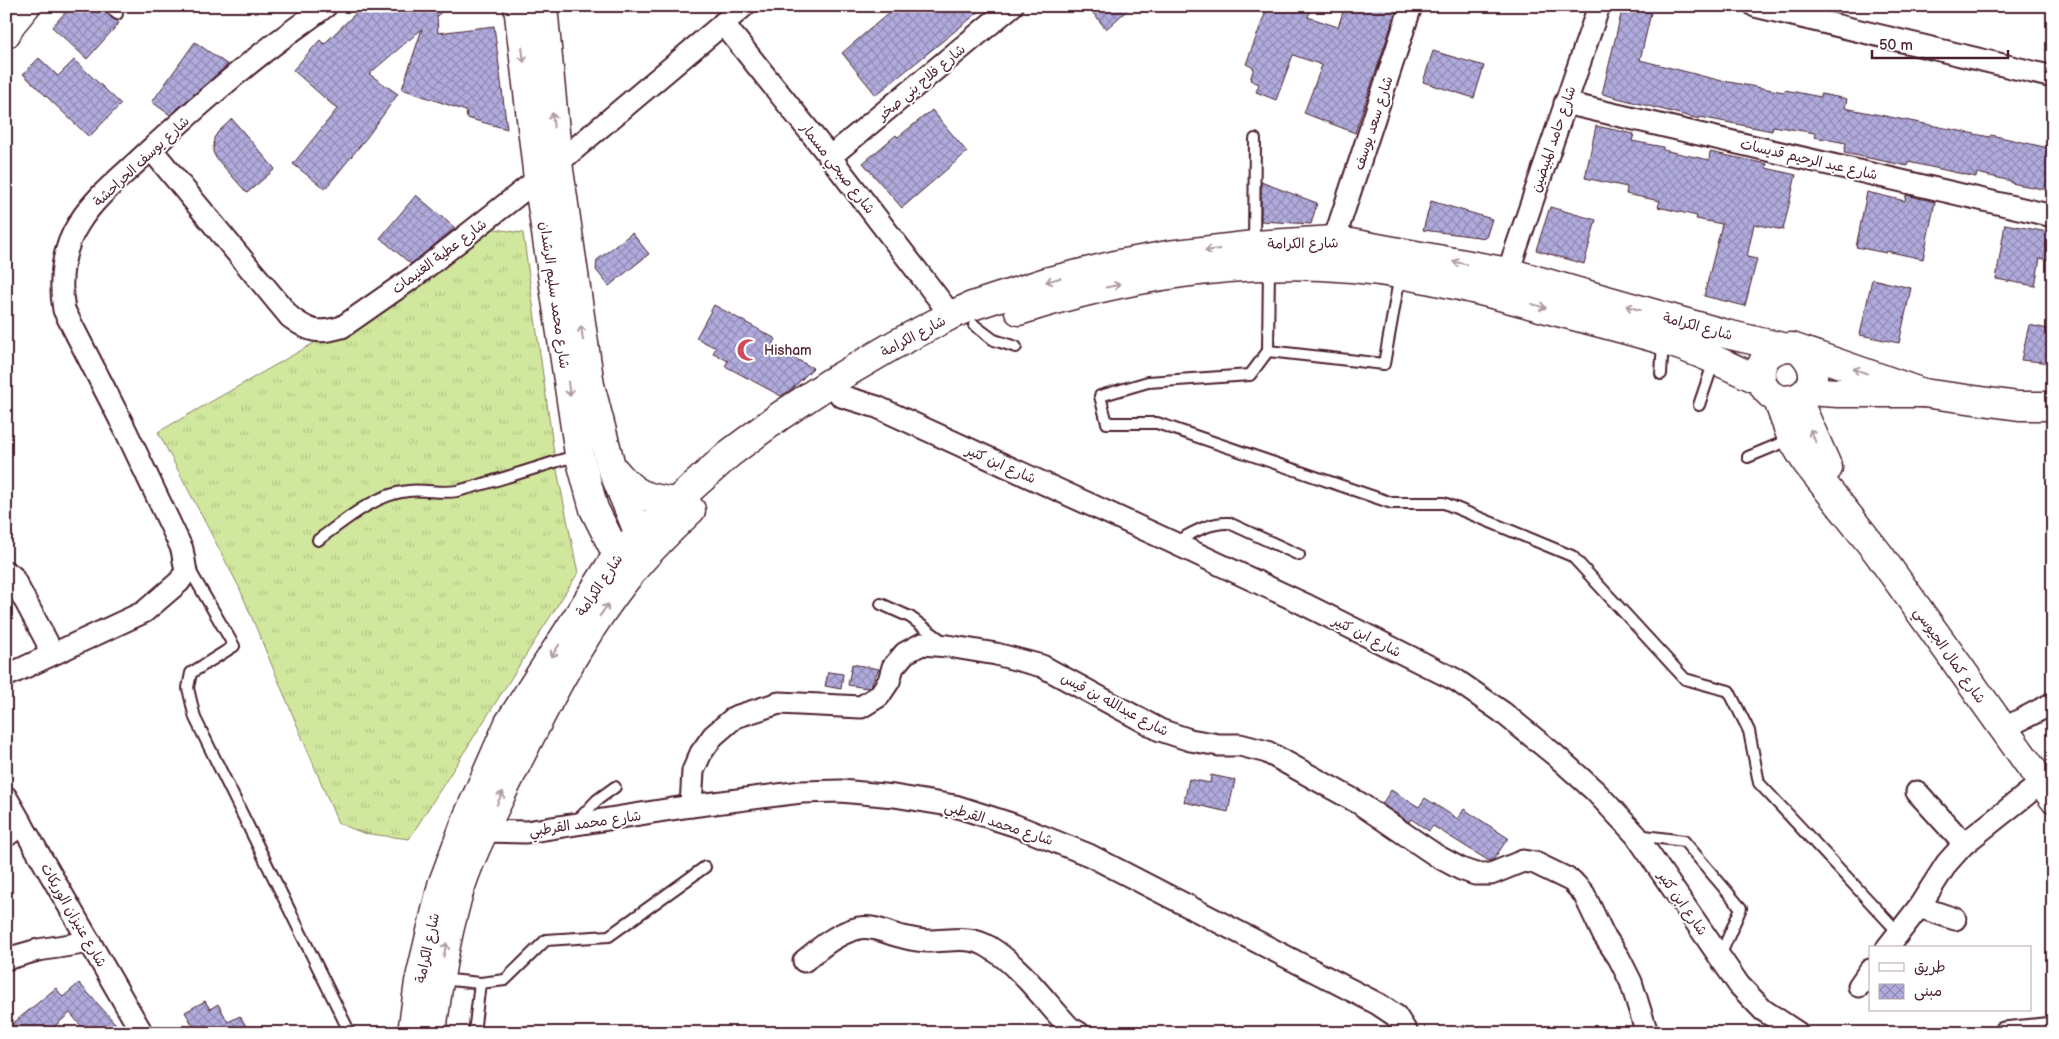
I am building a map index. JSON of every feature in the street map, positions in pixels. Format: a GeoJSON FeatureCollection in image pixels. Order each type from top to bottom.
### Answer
{"type":"FeatureCollection","features":[{"type":"Feature","properties":{"kind":"street"},"geometry":{"type":"LineString","coordinates":[[6,34],[12,23],[26,6]]}},
{"type":"Feature","properties":{"kind":"street","name":"شارع يوسف الحراحشة"},"geometry":{"type":"LineString","coordinates":[[183,573],[176,535],[124,427],[64,310],[61,293],[62,268],[68,244],[79,223],[97,200],[151,149],[244,67],[326,6]]}},
{"type":"Feature","properties":{"kind":"street","name":"شارع محمد سليم الرشدان"},"geometry":{"type":"LineString","coordinates":[[518,6],[590,385],[634,554]]}},
{"type":"Feature","properties":{"kind":"street","name":"شارع محمد سليم الرشدان"},"geometry":{"type":"LineString","coordinates":[[543,6],[548,171],[578,454],[594,509],[634,554]]}},
{"type":"Feature","properties":{"kind":"street","name":"شارع عطية الغنيمات"},"geometry":{"type":"LineString","coordinates":[[151,149],[290,317],[312,331],[327,331],[342,327],[421,272],[548,171],[744,6]]}},
{"type":"Feature","properties":{"kind":"street","name":"شارع فلاح بني صخر"},"geometry":{"type":"LineString","coordinates":[[830,157],[1012,6]]}},
{"type":"Feature","properties":{"kind":"street","name":"شارع سعد يوسف"},"geometry":{"type":"LineString","coordinates":[[1334,240],[1412,6]]}},
{"type":"Feature","properties":{"kind":"street","name":"شارع حامد المبيضين"},"geometry":{"type":"LineString","coordinates":[[1508,272],[1599,6]]}},
{"type":"Feature","properties":{"kind":"street"},"geometry":{"type":"LineString","coordinates":[[1758,7],[2053,77]]}},
{"type":"Feature","properties":{"kind":"street","name":"شارع صبحي مسمار"},"geometry":{"type":"LineString","coordinates":[[723,23],[963,320]]}},
{"type":"Feature","properties":{"kind":"street","name":"شارع عبد الرحيم قديسات"},"geometry":{"type":"LineString","coordinates":[[1565,103],[2053,216]]}},
{"type":"Feature","properties":{"kind":"street","name":"شارع الكرامة"},"geometry":{"type":"LineString","coordinates":[[432,1033],[438,979],[458,897],[484,831],[533,731],[584,638],[634,554],[674,502],[729,454],[780,416],[927,348],[963,320],[1115,285],[1190,272],[1334,240],[1508,272],[1722,333],[1791,349],[1922,393]]}},
{"type":"Feature","properties":{"kind":"street","name":"شارع الكرامة"},"geometry":{"type":"LineString","coordinates":[[1262,255],[1400,274],[1492,294],[1663,340],[1715,360],[1786,392],[1922,393],[2019,406],[2053,406]]}},
{"type":"Feature","properties":{"kind":"street"},"geometry":{"type":"LineString","coordinates":[[1791,349],[1809,359],[1813,369],[1812,380],[1786,392],[1760,369],[1764,358],[1773,350],[1791,349]]}},
{"type":"Feature","properties":{"kind":"street","name":"شارع الكرامة"},"geometry":{"type":"LineString","coordinates":[[412,1033],[419,982],[442,885],[468,816],[509,722],[593,591],[634,554],[684,517],[748,457],[836,389]]}},
{"type":"Feature","properties":{"kind":"street","name":"شارع ابن كثير"},"geometry":{"type":"LineString","coordinates":[[836,389],[1174,542],[1456,680],[1502,712],[1555,755],[1595,791],[1636,835],[1739,985],[1763,1010],[1798,1033]]}},
{"type":"Feature","properties":{"kind":"street","name":"شارع كمال الجيوسي"},"geometry":{"type":"LineString","coordinates":[[1786,392],[1792,439],[1817,477],[1878,553],[2047,791]]}},
{"type":"Feature","properties":{"kind":"street","name":"شارع كمال الجيوسي"},"geometry":{"type":"LineString","coordinates":[[1786,392],[1814,439],[1840,493],[1847,513]]}},
{"type":"Feature","properties":{"kind":"street"},"geometry":{"type":"LineString","coordinates":[[611,466],[628,486],[639,493],[652,499],[674,502]]}},
{"type":"Feature","properties":{"kind":"street"},"geometry":{"type":"LineString","coordinates":[[593,591],[594,509]]}},
{"type":"Feature","properties":{"kind":"street"},"geometry":{"type":"LineString","coordinates":[[6,572],[12,576],[47,642],[49,655]]}},
{"type":"Feature","properties":{"kind":"street"},"geometry":{"type":"LineString","coordinates":[[6,676],[144,612],[183,573]]}},
{"type":"Feature","properties":{"kind":"street","name":"شارع عبدالله بن قيس"},"geometry":{"type":"LineString","coordinates":[[691,806],[693,771],[701,753],[713,736],[735,717],[779,703],[861,707],[879,696],[889,680],[893,667],[906,653],[922,644],[996,654],[1042,666],[1160,730],[1190,740],[1219,745],[1240,745],[1267,752],[1359,803],[1437,856],[1461,869],[1475,874],[1490,874],[1524,861],[1572,881],[1584,894],[1603,934],[1623,966],[1646,1033]]}},
{"type":"Feature","properties":{"kind":"street"},"geometry":{"type":"LineString","coordinates":[[2004,729],[2053,703]]}},
{"type":"Feature","properties":{"kind":"street","name":"شارع محمد القرطبي"},"geometry":{"type":"LineString","coordinates":[[484,831],[526,832],[691,806],[801,792],[841,791],[894,796],[964,809],[1014,825],[1089,855],[1378,1004],[1396,1016],[1408,1033]]}},
{"type":"Feature","properties":{"kind":"street"},"geometry":{"type":"LineString","coordinates":[[1892,940],[1919,907],[1948,862],[1964,844],[2047,791]]}},
{"type":"Feature","properties":{"kind":"street"},"geometry":{"type":"LineString","coordinates":[[1917,792],[1964,844]]}},
{"type":"Feature","properties":{"kind":"street","name":"شارع عنيزان الوريكات"},"geometry":{"type":"LineString","coordinates":[[6,797],[14,830],[90,942],[142,1033]]}},
{"type":"Feature","properties":{"kind":"street"},"geometry":{"type":"LineString","coordinates":[[1919,907],[1955,919]]}},
{"type":"Feature","properties":{"kind":"street"},"geometry":{"type":"LineString","coordinates":[[804,961],[842,933],[860,928],[873,928],[902,937],[928,941],[964,939],[980,942],[990,947],[1012,965],[1071,1031]]}},
{"type":"Feature","properties":{"kind":"street"},"geometry":{"type":"LineString","coordinates":[[6,959],[38,950],[90,942]]}},
{"type":"Feature","properties":{"kind":"street"},"geometry":{"type":"LineString","coordinates":[[2004,1033],[2053,1028]]}},
{"type":"Feature","properties":{"kind":"lane"},"geometry":{"type":"LineString","coordinates":[[109,6],[117,14]]}},
{"type":"Feature","properties":{"kind":"lane"},"geometry":{"type":"LineString","coordinates":[[1255,139],[1268,351],[1250,375],[1148,382],[1100,396],[1107,423],[1157,423],[1392,503],[1444,504],[1572,556],[1684,679],[1729,691],[1748,731],[1759,783],[1892,940]]}},
{"type":"Feature","properties":{"kind":"lane"},"geometry":{"type":"LineString","coordinates":[[1268,351],[1384,364],[1400,274]]}},
{"type":"Feature","properties":{"kind":"lane"},"geometry":{"type":"LineString","coordinates":[[963,320],[994,340],[1016,347]]}},
{"type":"Feature","properties":{"kind":"lane"},"geometry":{"type":"LineString","coordinates":[[1661,374],[1663,340]]}},
{"type":"Feature","properties":{"kind":"lane"},"geometry":{"type":"LineString","coordinates":[[1699,405],[1715,360]]}},
{"type":"Feature","properties":{"kind":"lane"},"geometry":{"type":"LineString","coordinates":[[1748,457],[1792,439]]}},
{"type":"Feature","properties":{"kind":"lane"},"geometry":{"type":"LineString","coordinates":[[318,540],[346,519],[383,497],[406,491],[430,490],[452,492],[485,484],[578,454]]}},
{"type":"Feature","properties":{"kind":"lane"},"geometry":{"type":"LineString","coordinates":[[1174,542],[1209,525],[1229,524],[1300,555]]}},
{"type":"Feature","properties":{"kind":"lane"},"geometry":{"type":"LineString","coordinates":[[183,573],[234,646],[191,673],[188,688],[194,718],[350,1033]]}},
{"type":"Feature","properties":{"kind":"lane"},"geometry":{"type":"LineString","coordinates":[[880,604],[910,617],[948,646]]}},
{"type":"Feature","properties":{"kind":"lane"},"geometry":{"type":"LineString","coordinates":[[572,826],[597,800],[615,787]]}},
{"type":"Feature","properties":{"kind":"lane"},"geometry":{"type":"LineString","coordinates":[[1636,835],[1684,841],[1741,908],[1720,956]]}},
{"type":"Feature","properties":{"kind":"lane"},"geometry":{"type":"LineString","coordinates":[[438,979],[480,983],[505,980],[546,940],[609,936],[705,867]]}},
{"type":"Feature","properties":{"kind":"lane"},"geometry":{"type":"LineString","coordinates":[[474,1033],[480,983]]}},
{"type":"Feature","properties":{"kind":"green space"},"geometry":{"type":"Polygon","coordinates":[[[488,228],[523,233],[555,460],[578,573],[409,839],[363,833],[338,823],[239,587],[158,432],[363,315],[488,228]]]}},
{"type":"Feature","properties":{"kind":"building"},"geometry":{"type":"Polygon","coordinates":[[[71,6],[100,6],[119,23],[87,59],[52,27],[71,6]]]}},
{"type":"Feature","properties":{"kind":"building"},"geometry":{"type":"Polygon","coordinates":[[[363,6],[448,6],[437,16],[438,33],[494,26],[507,129],[467,118],[466,111],[402,89],[422,29],[369,74],[398,94],[368,136],[325,189],[293,164],[337,109],[293,70],[320,40],[324,44],[363,6]]]}},
{"type":"Feature","properties":{"kind":"building"},"geometry":{"type":"Polygon","coordinates":[[[897,6],[986,6],[876,95],[842,53],[897,6]]]}},
{"type":"Feature","properties":{"kind":"building"},"geometry":{"type":"Polygon","coordinates":[[[1087,6],[1132,6],[1106,29],[1087,6]]]}},
{"type":"Feature","properties":{"kind":"building"},"geometry":{"type":"Polygon","coordinates":[[[1268,6],[1312,6],[1308,17],[1338,27],[1345,6],[1398,6],[1355,133],[1304,113],[1322,65],[1293,55],[1276,100],[1256,92],[1259,84],[1250,80],[1254,68],[1246,64],[1268,6]]]}},
{"type":"Feature","properties":{"kind":"building"},"geometry":{"type":"Polygon","coordinates":[[[1623,6],[1651,13],[1640,60],[1718,80],[1784,92],[1785,90],[1821,97],[1821,94],[1847,99],[1845,108],[1990,137],[1991,135],[2053,149],[2053,191],[2011,183],[2011,181],[1977,173],[1976,177],[1908,162],[1908,166],[1844,153],[1846,143],[1814,137],[1815,133],[1773,126],[1772,131],[1700,117],[1699,119],[1602,94],[1623,6]]]}},
{"type":"Feature","properties":{"kind":"building"},"geometry":{"type":"Polygon","coordinates":[[[195,42],[228,65],[170,115],[152,102],[195,42]]]}},
{"type":"Feature","properties":{"kind":"building"},"geometry":{"type":"Polygon","coordinates":[[[1433,51],[1484,66],[1474,98],[1423,82],[1433,51]]]}},
{"type":"Feature","properties":{"kind":"building"},"geometry":{"type":"Polygon","coordinates":[[[39,58],[58,76],[74,60],[121,104],[89,137],[23,74],[39,58]]]}},
{"type":"Feature","properties":{"kind":"building"},"geometry":{"type":"Polygon","coordinates":[[[932,110],[967,152],[902,208],[863,163],[896,135],[898,137],[932,110]]]}},
{"type":"Feature","properties":{"kind":"building"},"geometry":{"type":"Polygon","coordinates":[[[232,119],[275,169],[247,193],[216,158],[213,152],[214,138],[232,119]]]}},
{"type":"Feature","properties":{"kind":"building"},"geometry":{"type":"Polygon","coordinates":[[[1596,126],[1634,134],[1632,141],[1663,147],[1663,150],[1709,160],[1710,152],[1767,164],[1766,168],[1796,175],[1783,230],[1754,224],[1747,257],[1757,259],[1745,306],[1704,296],[1722,224],[1696,219],[1697,216],[1658,207],[1660,201],[1626,194],[1627,187],[1585,178],[1596,126]]]}},
{"type":"Feature","properties":{"kind":"building"},"geometry":{"type":"Polygon","coordinates":[[[1261,182],[1317,203],[1311,224],[1261,221],[1261,182]]]}},
{"type":"Feature","properties":{"kind":"building"},"geometry":{"type":"Polygon","coordinates":[[[1867,192],[1905,201],[1906,195],[1935,202],[1923,259],[1856,247],[1867,192]]]}},
{"type":"Feature","properties":{"kind":"building"},"geometry":{"type":"Polygon","coordinates":[[[416,195],[455,228],[411,264],[380,238],[416,195]]]}},
{"type":"Feature","properties":{"kind":"building"},"geometry":{"type":"Polygon","coordinates":[[[1431,201],[1492,219],[1486,238],[1423,230],[1431,201]]]}},
{"type":"Feature","properties":{"kind":"building"},"geometry":{"type":"Polygon","coordinates":[[[1550,207],[1596,220],[1584,264],[1536,250],[1550,207]]]}},
{"type":"Feature","properties":{"kind":"building"},"geometry":{"type":"Polygon","coordinates":[[[2005,224],[2053,233],[2048,260],[2040,258],[2035,286],[1996,279],[2005,224]]]}},
{"type":"Feature","properties":{"kind":"building"},"geometry":{"type":"Polygon","coordinates":[[[632,233],[649,254],[609,286],[596,270],[597,260],[632,233]]]}},
{"type":"Feature","properties":{"kind":"building"},"geometry":{"type":"Polygon","coordinates":[[[1872,279],[1911,288],[1899,343],[1860,335],[1872,279]]]}},
{"type":"Feature","properties":{"kind":"building","name":"Hisham"},"geometry":{"type":"Polygon","coordinates":[[[714,305],[776,339],[772,346],[813,368],[792,389],[781,396],[725,366],[728,361],[713,353],[716,348],[696,338],[714,305]]]}},
{"type":"Feature","properties":{"kind":"building"},"geometry":{"type":"Polygon","coordinates":[[[2029,325],[2053,330],[2053,363],[2021,360],[2029,325]]]}},
{"type":"Feature","properties":{"kind":"building"},"geometry":{"type":"Polygon","coordinates":[[[852,664],[879,669],[870,687],[848,685],[852,664]]]}},
{"type":"Feature","properties":{"kind":"building"},"geometry":{"type":"Polygon","coordinates":[[[828,672],[843,674],[841,689],[825,686],[828,672]]]}},
{"type":"Feature","properties":{"kind":"building"},"geometry":{"type":"Polygon","coordinates":[[[1211,775],[1235,780],[1228,812],[1184,802],[1189,779],[1210,783],[1211,775]]]}},
{"type":"Feature","properties":{"kind":"building"},"geometry":{"type":"Polygon","coordinates":[[[1391,790],[1419,807],[1425,798],[1458,819],[1464,809],[1508,838],[1494,859],[1489,861],[1433,826],[1429,831],[1411,819],[1409,822],[1382,804],[1391,790]]]}},
{"type":"Feature","properties":{"kind":"building"},"geometry":{"type":"Polygon","coordinates":[[[79,983],[124,1033],[87,1033],[70,1013],[47,1033],[6,1033],[6,1029],[56,988],[63,997],[79,983]]]}},
{"type":"Feature","properties":{"kind":"building"},"geometry":{"type":"Polygon","coordinates":[[[205,1001],[210,1009],[218,1004],[228,1022],[240,1016],[250,1033],[197,1033],[185,1012],[205,1001]]]}},
{"type":"Feature","properties":{"kind":"place","name":"Hisham"},"geometry":{"type":"Point","coordinates":[748,350]}}]}
